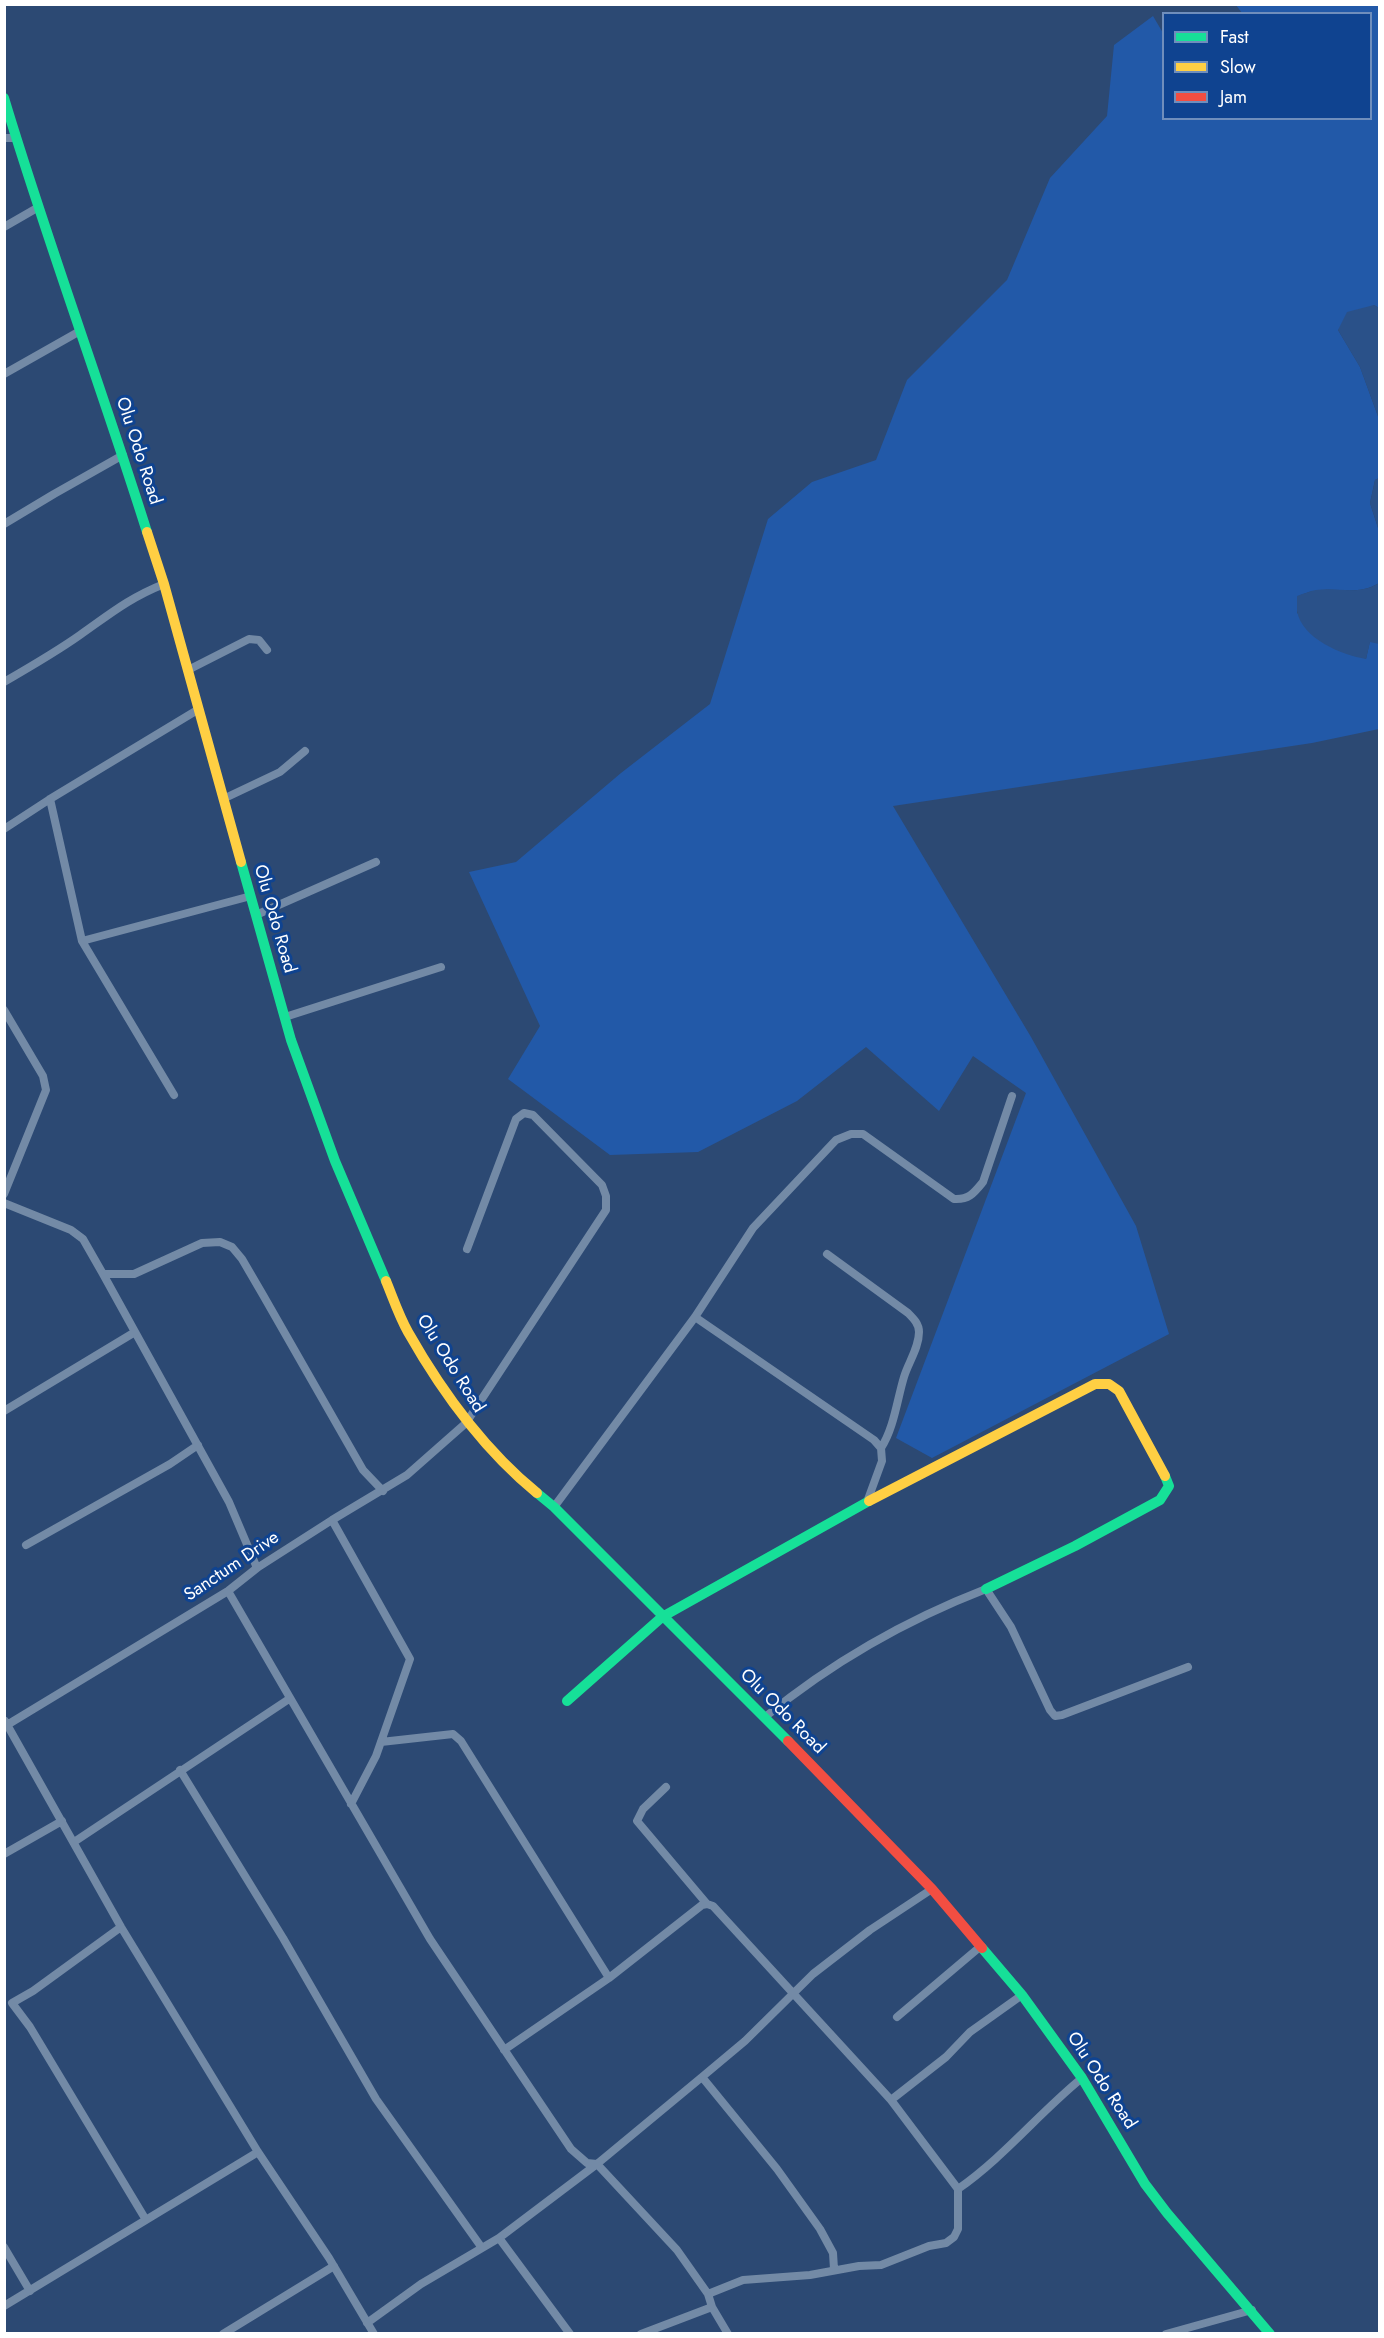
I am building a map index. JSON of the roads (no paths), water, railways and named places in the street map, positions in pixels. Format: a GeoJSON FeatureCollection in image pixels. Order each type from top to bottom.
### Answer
{"type":"FeatureCollection","features":[{"type":"Feature","properties":{"kind":"street","name":"Olu Odo Road"},"geometry":{"type":"LineString","coordinates":[[4,98],[10,138],[37,208],[123,455],[164,584],[285,1017],[335,1161],[407,1331],[466,1423],[516,1477],[554,1507],[765,1717],[932,1889],[1022,1995],[1082,2078],[1145,2184],[1167,2213],[1252,2310],[1270,2334]]}},
{"type":"Feature","properties":{"kind":"street"},"geometry":{"type":"LineString","coordinates":[[4,227],[37,208]]}},
{"type":"Feature","properties":{"kind":"street"},"geometry":{"type":"LineString","coordinates":[[4,374],[80,331]]}},
{"type":"Feature","properties":{"kind":"street"},"geometry":{"type":"LineString","coordinates":[[4,524],[123,455]]}},
{"type":"Feature","properties":{"kind":"street"},"geometry":{"type":"LineString","coordinates":[[4,682],[67,644],[139,594],[164,584]]}},
{"type":"Feature","properties":{"kind":"street"},"geometry":{"type":"LineString","coordinates":[[188,670],[249,639],[259,640],[267,650]]}},
{"type":"Feature","properties":{"kind":"street"},"geometry":{"type":"LineString","coordinates":[[4,829],[199,709]]}},
{"type":"Feature","properties":{"kind":"street"},"geometry":{"type":"LineString","coordinates":[[223,799],[280,772],[305,750]]}},
{"type":"Feature","properties":{"kind":"street"},"geometry":{"type":"LineString","coordinates":[[50,799],[82,941],[174,1095]]}},
{"type":"Feature","properties":{"kind":"street"},"geometry":{"type":"LineString","coordinates":[[256,915],[376,862]]}},
{"type":"Feature","properties":{"kind":"street"},"geometry":{"type":"LineString","coordinates":[[82,941],[251,896]]}},
{"type":"Feature","properties":{"kind":"street"},"geometry":{"type":"LineString","coordinates":[[285,1017],[441,967]]}},
{"type":"Feature","properties":{"kind":"street"},"geometry":{"type":"LineString","coordinates":[[4,1010],[43,1076],[46,1090],[4,1194]]}},
{"type":"Feature","properties":{"kind":"street"},"geometry":{"type":"LineString","coordinates":[[554,1507],[695,1317],[753,1228],[836,1140],[851,1134],[863,1134],[954,1199],[963,1200],[974,1194],[983,1182],[1012,1096]]}},
{"type":"Feature","properties":{"kind":"street","name":"Sanctum Drive"},"geometry":{"type":"LineString","coordinates":[[6,1723],[228,1591],[257,1568],[332,1520],[383,1491],[407,1475],[466,1423],[606,1210],[606,1196],[602,1185],[533,1115],[524,1113],[516,1119],[467,1249]]}},
{"type":"Feature","properties":{"kind":"street"},"geometry":{"type":"LineString","coordinates":[[4,1203],[71,1230],[83,1239],[229,1502],[257,1568]]}},
{"type":"Feature","properties":{"kind":"street"},"geometry":{"type":"LineString","coordinates":[[103,1274],[134,1274],[202,1243],[220,1242],[232,1247],[258,1286],[358,1462],[383,1491]]}},
{"type":"Feature","properties":{"kind":"street"},"geometry":{"type":"LineString","coordinates":[[828,1254],[908,1313],[918,1324],[917,1342],[904,1374],[888,1439],[881,1449]]}},
{"type":"Feature","properties":{"kind":"street"},"geometry":{"type":"LineString","coordinates":[[695,1317],[874,1440],[881,1449],[882,1461],[867,1502]]}},
{"type":"Feature","properties":{"kind":"street"},"geometry":{"type":"LineString","coordinates":[[4,1411],[135,1332]]}},
{"type":"Feature","properties":{"kind":"street"},"geometry":{"type":"LineString","coordinates":[[567,1701],[662,1617],[867,1502],[1095,1384],[1109,1384],[1119,1391],[1163,1470],[1169,1486],[1160,1500],[1075,1546],[929,1614],[843,1659],[765,1717]]}},
{"type":"Feature","properties":{"kind":"street"},"geometry":{"type":"LineString","coordinates":[[26,1545],[170,1464],[198,1445]]}},
{"type":"Feature","properties":{"kind":"street"},"geometry":{"type":"LineString","coordinates":[[332,1520],[410,1659],[376,1756],[351,1804]]}},
{"type":"Feature","properties":{"kind":"street"},"geometry":{"type":"LineString","coordinates":[[986,1589],[1011,1627],[1050,1710],[1055,1716],[1188,1667]]}},
{"type":"Feature","properties":{"kind":"street"},"geometry":{"type":"LineString","coordinates":[[228,1591],[430,1939],[504,2050],[571,2148],[587,2163],[597,2164],[677,2250],[708,2294],[712,2307],[728,2334]]}},
{"type":"Feature","properties":{"kind":"street"},"geometry":{"type":"LineString","coordinates":[[74,1842],[290,1699]]}},
{"type":"Feature","properties":{"kind":"street"},"geometry":{"type":"LineString","coordinates":[[6,1723],[121,1927],[258,2152],[334,2266],[374,2334]]}},
{"type":"Feature","properties":{"kind":"street"},"geometry":{"type":"LineString","coordinates":[[381,1742],[442,1734],[453,1734],[461,1741],[609,1978]]}},
{"type":"Feature","properties":{"kind":"street"},"geometry":{"type":"LineString","coordinates":[[180,1770],[283,1938],[376,2099],[482,2248]]}},
{"type":"Feature","properties":{"kind":"street"},"geometry":{"type":"LineString","coordinates":[[666,1787],[644,1809],[637,1821],[707,1904],[713,1906],[891,2100],[958,2189],[958,2229],[954,2237],[946,2243],[929,2246],[881,2265],[743,2280],[708,2294]]}},
{"type":"Feature","properties":{"kind":"street"},"geometry":{"type":"LineString","coordinates":[[4,1854],[62,1821]]}},
{"type":"Feature","properties":{"kind":"street"},"geometry":{"type":"LineString","coordinates":[[367,2323],[421,2284],[499,2238],[597,2164],[745,2041],[813,1974],[870,1930],[932,1889]]}},
{"type":"Feature","properties":{"kind":"street"},"geometry":{"type":"LineString","coordinates":[[504,2050],[609,1978],[702,1905],[707,1904]]}},
{"type":"Feature","properties":{"kind":"street"},"geometry":{"type":"LineString","coordinates":[[121,1927],[33,1991],[8,2005],[30,2027],[146,2220]]}},
{"type":"Feature","properties":{"kind":"street"},"geometry":{"type":"LineString","coordinates":[[897,2017],[981,1946]]}},
{"type":"Feature","properties":{"kind":"street"},"geometry":{"type":"LineString","coordinates":[[891,2100],[946,2056],[970,2032],[1022,1995]]}},
{"type":"Feature","properties":{"kind":"street"},"geometry":{"type":"LineString","coordinates":[[702,2077],[777,2169],[820,2229],[833,2253],[834,2269]]}},
{"type":"Feature","properties":{"kind":"street"},"geometry":{"type":"LineString","coordinates":[[958,2189],[991,2164],[1058,2098],[1082,2078]]}},
{"type":"Feature","properties":{"kind":"street"},"geometry":{"type":"LineString","coordinates":[[4,2306],[258,2152]]}},
{"type":"Feature","properties":{"kind":"street"},"geometry":{"type":"LineString","coordinates":[[499,2238],[570,2334]]}},
{"type":"Feature","properties":{"kind":"street"},"geometry":{"type":"LineString","coordinates":[[4,2247],[30,2291]]}},
{"type":"Feature","properties":{"kind":"street"},"geometry":{"type":"LineString","coordinates":[[224,2334],[334,2266]]}},
{"type":"Feature","properties":{"kind":"street"},"geometry":{"type":"LineString","coordinates":[[641,2334],[712,2307]]}},
{"type":"Feature","properties":{"kind":"street"},"geometry":{"type":"LineString","coordinates":[[1166,2334],[1252,2310]]}}]}
